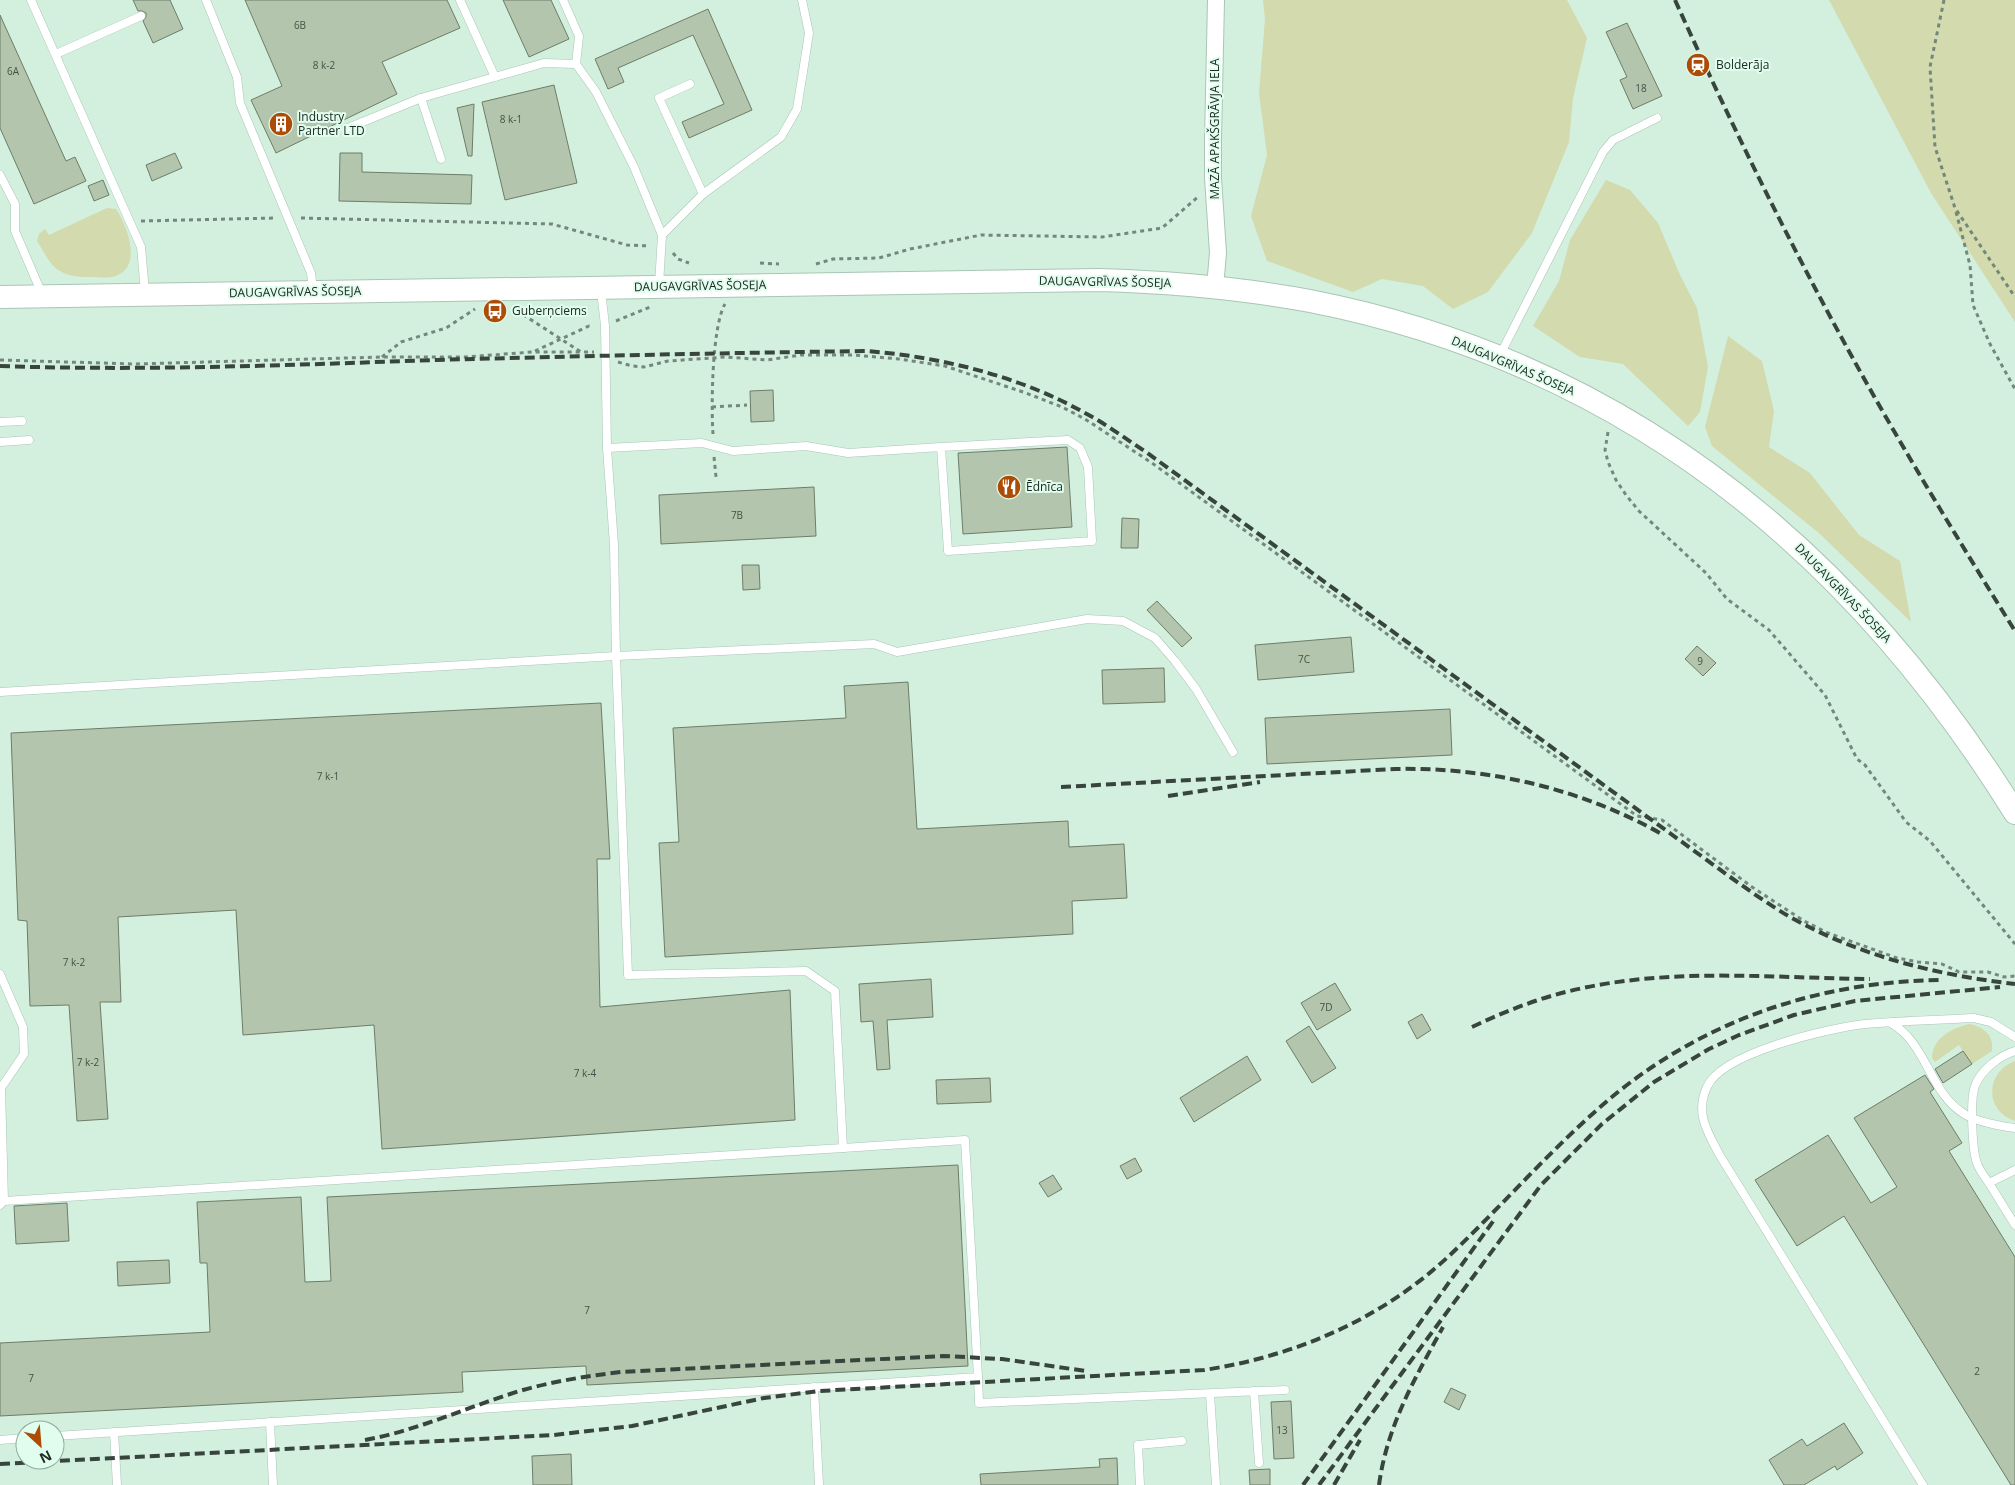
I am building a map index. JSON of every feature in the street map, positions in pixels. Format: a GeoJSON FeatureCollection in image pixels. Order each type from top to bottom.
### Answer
{"type":"FeatureCollection","features":[{"type":"Feature","properties":{"kind":"main road","name":"DAUGAVGRĪVAS ŠOSEJA"},"geometry":{"type":"LineString","coordinates":[[0,297],[601,288],[656,296],[1099,280],[1215,287],[1294,298],[1378,317],[1443,336],[1543,376],[1606,423],[1661,440],[1715,478],[1767,519],[1825,572],[1873,621],[1918,673],[1976,752],[2015,813]]}},
{"type":"Feature","properties":{"kind":"street","name":"MAZĀ APAKŠGRĀVJA IELA"},"geometry":{"type":"LineString","coordinates":[[1215,287],[1218,253],[1213,139],[1216,0]]}},
{"type":"Feature","properties":{"kind":"lane"},"geometry":{"type":"LineString","coordinates":[[31,0],[141,246],[146,294]]}},
{"type":"Feature","properties":{"kind":"lane"},"geometry":{"type":"LineString","coordinates":[[206,0],[237,77],[240,103],[311,273],[314,292]]}},
{"type":"Feature","properties":{"kind":"lane"},"geometry":{"type":"LineString","coordinates":[[460,0],[495,77]]}},
{"type":"Feature","properties":{"kind":"lane"},"geometry":{"type":"LineString","coordinates":[[563,0],[579,36],[576,64],[596,92],[634,167],[662,235],[656,296]]}},
{"type":"Feature","properties":{"kind":"lane"},"geometry":{"type":"LineString","coordinates":[[662,235],[703,194],[781,136],[797,109],[809,33],[802,0]]}},
{"type":"Feature","properties":{"kind":"lane"},"geometry":{"type":"LineString","coordinates":[[56,54],[141,16]]}},
{"type":"Feature","properties":{"kind":"lane"},"geometry":{"type":"LineString","coordinates":[[348,128],[421,98],[544,63],[576,64]]}},
{"type":"Feature","properties":{"kind":"lane"},"geometry":{"type":"LineString","coordinates":[[690,84],[659,98],[703,194]]}},
{"type":"Feature","properties":{"kind":"lane"},"geometry":{"type":"LineString","coordinates":[[421,98],[441,159]]}},
{"type":"Feature","properties":{"kind":"lane"},"geometry":{"type":"LineString","coordinates":[[1499,357],[1603,152],[1612,140],[1657,118]]}},
{"type":"Feature","properties":{"kind":"lane"},"geometry":{"type":"LineString","coordinates":[[0,175],[15,204],[15,231],[43,296]]}},
{"type":"Feature","properties":{"kind":"lane"},"geometry":{"type":"LineString","coordinates":[[601,288],[605,326],[607,448],[614,545],[616,656],[628,975],[806,971],[835,991],[843,1148]]}},
{"type":"Feature","properties":{"kind":"lane"},"geometry":{"type":"LineString","coordinates":[[0,422],[22,421]]}},
{"type":"Feature","properties":{"kind":"lane"},"geometry":{"type":"LineString","coordinates":[[0,442],[29,440]]}},
{"type":"Feature","properties":{"kind":"lane"},"geometry":{"type":"LineString","coordinates":[[607,448],[702,443],[734,451],[806,446],[848,453],[941,447],[1068,440],[1080,448],[1088,467],[1092,542],[948,551],[941,447]]}},
{"type":"Feature","properties":{"kind":"lane"},"geometry":{"type":"LineString","coordinates":[[0,692],[616,656],[874,644],[897,652],[1087,619],[1123,621],[1155,638],[1196,689],[1233,752]]}},
{"type":"Feature","properties":{"kind":"lane"},"geometry":{"type":"LineString","coordinates":[[0,974],[23,1027],[24,1054],[1,1088],[2,1203],[965,1140],[979,1403],[1285,1390]]}},
{"type":"Feature","properties":{"kind":"lane"},"geometry":{"type":"LineString","coordinates":[[1923,1485],[1786,1263],[1702,1122],[1706,1088],[1713,1075],[1733,1062],[1765,1048],[1863,1024],[1974,1018],[1991,1022],[2015,1037]]}},
{"type":"Feature","properties":{"kind":"lane"},"geometry":{"type":"LineString","coordinates":[[1891,1023],[1903,1030],[1917,1046],[1944,1095],[1966,1116],[2015,1128]]}},
{"type":"Feature","properties":{"kind":"lane"},"geometry":{"type":"LineString","coordinates":[[2015,1051],[2006,1053],[1992,1063],[1974,1086],[1972,1117],[1972,1138],[1976,1163],[2015,1225]]}},
{"type":"Feature","properties":{"kind":"lane"},"geometry":{"type":"LineString","coordinates":[[1989,1183],[2015,1170]]}},
{"type":"Feature","properties":{"kind":"lane"},"geometry":{"type":"LineString","coordinates":[[65,1435],[978,1377]]}},
{"type":"Feature","properties":{"kind":"lane"},"geometry":{"type":"LineString","coordinates":[[814,1388],[819,1485]]}},
{"type":"Feature","properties":{"kind":"lane"},"geometry":{"type":"LineString","coordinates":[[1254,1391],[1259,1463]]}},
{"type":"Feature","properties":{"kind":"lane"},"geometry":{"type":"LineString","coordinates":[[1210,1394],[1216,1485]]}},
{"type":"Feature","properties":{"kind":"lane"},"geometry":{"type":"LineString","coordinates":[[270,1422],[273,1485]]}},
{"type":"Feature","properties":{"kind":"lane"},"geometry":{"type":"LineString","coordinates":[[114,1432],[117,1485]]}},
{"type":"Feature","properties":{"kind":"lane"},"geometry":{"type":"LineString","coordinates":[[0,1440],[15,1439]]}},
{"type":"Feature","properties":{"kind":"lane"},"geometry":{"type":"LineString","coordinates":[[1140,1485],[1138,1445],[1182,1442]]}},
{"type":"Feature","properties":{"kind":"path"},"geometry":{"type":"LineString","coordinates":[[1944,0],[1930,67],[1935,147],[1955,208],[1970,265],[1973,305],[1990,344],[2015,389]]}},
{"type":"Feature","properties":{"kind":"path"},"geometry":{"type":"LineString","coordinates":[[806,264],[833,260],[879,258],[910,249],[981,235],[1102,237],[1162,228],[1202,193],[1214,189]]}},
{"type":"Feature","properties":{"kind":"path"},"geometry":{"type":"LineString","coordinates":[[1955,208],[2015,297]]}},
{"type":"Feature","properties":{"kind":"path"},"geometry":{"type":"LineString","coordinates":[[130,222],[287,218],[552,224],[627,245],[661,246],[671,250],[678,259],[689,263]]}},
{"type":"Feature","properties":{"kind":"path"},"geometry":{"type":"LineString","coordinates":[[760,263],[787,264]]}},
{"type":"Feature","properties":{"kind":"path"},"geometry":{"type":"LineString","coordinates":[[532,352],[589,326],[605,326],[656,296]]}},
{"type":"Feature","properties":{"kind":"path"},"geometry":{"type":"LineString","coordinates":[[717,304],[731,304]]}},
{"type":"Feature","properties":{"kind":"path"},"geometry":{"type":"LineString","coordinates":[[712,419],[719,318],[725,304]]}},
{"type":"Feature","properties":{"kind":"path"},"geometry":{"type":"LineString","coordinates":[[382,357],[401,342],[446,328],[475,309]]}},
{"type":"Feature","properties":{"kind":"path"},"geometry":{"type":"LineString","coordinates":[[518,309],[581,352]]}},
{"type":"Feature","properties":{"kind":"path"},"geometry":{"type":"LineString","coordinates":[[0,360],[135,364],[382,357],[465,357],[532,352],[595,352],[615,361],[644,367],[668,361],[726,356],[767,360],[801,356],[854,355],[946,366],[1026,393],[1062,407],[1085,419],[1152,463],[1638,816],[1662,820],[1752,887],[1804,921],[1828,933],[1897,958],[1942,964],[1959,972],[1988,972],[2004,977],[2015,976]]}},
{"type":"Feature","properties":{"kind":"path"},"geometry":{"type":"LineString","coordinates":[[712,407],[747,405]]}},
{"type":"Feature","properties":{"kind":"path"},"geometry":{"type":"LineString","coordinates":[[1606,423],[1608,462],[1616,480],[1626,495],[1639,511],[1706,573],[1727,599],[1769,630],[1825,695],[1857,758],[1866,765],[1906,822],[1930,840],[2015,944]]}},
{"type":"Feature","properties":{"kind":"green space"},"geometry":{"type":"Polygon","coordinates":[[[1263,0],[1567,0],[1587,38],[1573,98],[1569,142],[1532,233],[1488,292],[1453,309],[1423,286],[1382,279],[1353,292],[1267,261],[1251,216],[1267,155],[1259,93],[1265,19],[1263,0]]]}},
{"type":"Feature","properties":{"kind":"green space"},"geometry":{"type":"Polygon","coordinates":[[[1829,0],[2015,0],[2015,322],[1931,193],[1829,0]]]}},
{"type":"Feature","properties":{"kind":"green space"},"geometry":{"type":"Polygon","coordinates":[[[1606,180],[1630,190],[1658,223],[1680,275],[1697,308],[1708,367],[1700,412],[1688,426],[1623,364],[1580,357],[1533,326],[1559,281],[1570,240],[1606,180]]]}},
{"type":"Feature","properties":{"kind":"green space"},"geometry":{"type":"Polygon","coordinates":[[[107,208],[116,209],[128,234],[131,254],[125,270],[115,276],[104,277],[75,276],[56,269],[37,241],[39,234],[45,229],[49,235],[107,208]]]}},
{"type":"Feature","properties":{"kind":"green space"},"geometry":{"type":"Polygon","coordinates":[[[1728,336],[1762,361],[1774,411],[1769,447],[1810,473],[1859,535],[1900,561],[1911,622],[1820,534],[1712,446],[1705,427],[1728,336]]]}},
{"type":"Feature","properties":{"kind":"green space"},"geometry":{"type":"Polygon","coordinates":[[[1969,1024],[1979,1027],[1990,1036],[1992,1051],[1972,1064],[1959,1045],[1935,1062],[1932,1058],[1933,1051],[1939,1040],[1949,1032],[1969,1024]]]}},
{"type":"Feature","properties":{"kind":"green space"},"geometry":{"type":"Polygon","coordinates":[[[2015,1061],[2015,1121],[2005,1116],[1998,1109],[1993,1101],[1992,1091],[1998,1074],[2005,1066],[2015,1061]]]}},
{"type":"Feature","properties":{"kind":"building"},"geometry":{"type":"Polygon","coordinates":[[[133,0],[170,0],[183,29],[153,43],[143,21],[146,13],[138,11],[133,0]]]}},
{"type":"Feature","properties":{"kind":"building"},"geometry":{"type":"Polygon","coordinates":[[[245,0],[447,0],[460,28],[382,62],[397,94],[276,153],[251,100],[282,86],[245,0]]]}},
{"type":"Feature","properties":{"kind":"building"},"geometry":{"type":"Polygon","coordinates":[[[503,0],[551,0],[569,39],[529,57],[503,0]]]}},
{"type":"Feature","properties":{"kind":"building"},"geometry":{"type":"Polygon","coordinates":[[[708,9],[752,110],[689,138],[682,122],[724,104],[693,35],[618,68],[624,82],[608,89],[595,59],[708,9]]]}},
{"type":"Feature","properties":{"kind":"building"},"geometry":{"type":"Polygon","coordinates":[[[0,15],[66,161],[75,157],[86,181],[34,204],[0,128],[0,15]]]}},
{"type":"Feature","properties":{"kind":"building"},"geometry":{"type":"Polygon","coordinates":[[[1627,23],[1662,96],[1633,109],[1620,80],[1627,77],[1606,32],[1627,23]]]}},
{"type":"Feature","properties":{"kind":"building"},"geometry":{"type":"Polygon","coordinates":[[[554,85],[577,183],[505,200],[482,102],[554,85]]]}},
{"type":"Feature","properties":{"kind":"building"},"geometry":{"type":"Polygon","coordinates":[[[474,104],[472,156],[468,156],[457,108],[474,104]]]}},
{"type":"Feature","properties":{"kind":"building"},"geometry":{"type":"Polygon","coordinates":[[[175,153],[182,168],[152,181],[146,165],[175,153]]]}},
{"type":"Feature","properties":{"kind":"building"},"geometry":{"type":"Polygon","coordinates":[[[340,153],[362,153],[362,172],[472,175],[471,204],[339,201],[340,153]]]}},
{"type":"Feature","properties":{"kind":"building"},"geometry":{"type":"Polygon","coordinates":[[[103,180],[109,195],[94,201],[88,186],[103,180]]]}},
{"type":"Feature","properties":{"kind":"building"},"geometry":{"type":"Polygon","coordinates":[[[773,390],[774,421],[751,422],[750,391],[773,390]]]}},
{"type":"Feature","properties":{"kind":"building"},"geometry":{"type":"Polygon","coordinates":[[[1067,447],[1072,527],[963,534],[958,453],[1067,447]]]}},
{"type":"Feature","properties":{"kind":"building"},"geometry":{"type":"Polygon","coordinates":[[[814,487],[816,536],[661,544],[659,495],[814,487]]]}},
{"type":"Feature","properties":{"kind":"building"},"geometry":{"type":"Polygon","coordinates":[[[1122,518],[1139,519],[1138,548],[1121,548],[1122,518]]]}},
{"type":"Feature","properties":{"kind":"building"},"geometry":{"type":"Polygon","coordinates":[[[742,565],[759,565],[760,589],[743,590],[742,565]]]}},
{"type":"Feature","properties":{"kind":"building"},"geometry":{"type":"Polygon","coordinates":[[[1157,601],[1192,638],[1182,647],[1147,610],[1157,601]]]}},
{"type":"Feature","properties":{"kind":"building"},"geometry":{"type":"Polygon","coordinates":[[[1351,637],[1354,672],[1258,680],[1255,645],[1351,637]]]}},
{"type":"Feature","properties":{"kind":"building"},"geometry":{"type":"Polygon","coordinates":[[[1697,646],[1716,663],[1703,676],[1685,659],[1697,646]]]}},
{"type":"Feature","properties":{"kind":"building"},"geometry":{"type":"Polygon","coordinates":[[[1164,668],[1165,702],[1103,704],[1102,670],[1164,668]]]}},
{"type":"Feature","properties":{"kind":"building"},"geometry":{"type":"Polygon","coordinates":[[[908,682],[917,829],[1068,821],[1069,847],[1124,844],[1127,898],[1072,901],[1073,934],[665,957],[659,843],[679,842],[673,728],[846,718],[844,686],[908,682]]]}},
{"type":"Feature","properties":{"kind":"building"},"geometry":{"type":"Polygon","coordinates":[[[601,703],[610,859],[597,859],[600,1007],[790,990],[795,1120],[382,1149],[374,1025],[243,1035],[236,910],[118,917],[121,1002],[100,1002],[108,1119],[77,1121],[69,1005],[30,1006],[27,921],[18,920],[11,733],[601,703]]]}},
{"type":"Feature","properties":{"kind":"building"},"geometry":{"type":"Polygon","coordinates":[[[1450,709],[1452,755],[1267,764],[1265,718],[1450,709]]]}},
{"type":"Feature","properties":{"kind":"building"},"geometry":{"type":"Polygon","coordinates":[[[931,979],[933,1017],[887,1020],[890,1069],[877,1070],[873,1021],[861,1022],[859,984],[931,979]]]}},
{"type":"Feature","properties":{"kind":"building"},"geometry":{"type":"Polygon","coordinates":[[[1335,983],[1351,1010],[1317,1030],[1301,1003],[1335,983]]]}},
{"type":"Feature","properties":{"kind":"building"},"geometry":{"type":"Polygon","coordinates":[[[1422,1014],[1431,1030],[1417,1039],[1408,1022],[1422,1014]]]}},
{"type":"Feature","properties":{"kind":"building"},"geometry":{"type":"Polygon","coordinates":[[[1309,1026],[1336,1068],[1312,1083],[1286,1041],[1309,1026]]]}},
{"type":"Feature","properties":{"kind":"building"},"geometry":{"type":"Polygon","coordinates":[[[1963,1051],[1972,1064],[1943,1083],[1935,1069],[1963,1051]]]}},
{"type":"Feature","properties":{"kind":"building"},"geometry":{"type":"Polygon","coordinates":[[[1247,1056],[1261,1080],[1194,1122],[1180,1098],[1247,1056]]]}},
{"type":"Feature","properties":{"kind":"building"},"geometry":{"type":"Polygon","coordinates":[[[1925,1075],[1934,1089],[1930,1092],[1962,1143],[1949,1151],[2015,1257],[2015,1485],[2011,1485],[1844,1216],[1797,1246],[1755,1180],[1828,1135],[1871,1203],[1897,1187],[1854,1118],[1925,1075]]]}},
{"type":"Feature","properties":{"kind":"building"},"geometry":{"type":"Polygon","coordinates":[[[990,1078],[991,1102],[937,1104],[936,1080],[990,1078]]]}},
{"type":"Feature","properties":{"kind":"building"},"geometry":{"type":"Polygon","coordinates":[[[1135,1158],[1142,1171],[1127,1179],[1120,1166],[1135,1158]]]}},
{"type":"Feature","properties":{"kind":"building"},"geometry":{"type":"Polygon","coordinates":[[[958,1165],[968,1366],[587,1385],[586,1366],[462,1372],[463,1392],[0,1416],[0,1343],[210,1332],[207,1263],[200,1263],[197,1202],[301,1197],[305,1282],[331,1281],[327,1197],[958,1165]]]}},
{"type":"Feature","properties":{"kind":"building"},"geometry":{"type":"Polygon","coordinates":[[[1053,1175],[1062,1189],[1048,1197],[1039,1183],[1053,1175]]]}},
{"type":"Feature","properties":{"kind":"building"},"geometry":{"type":"Polygon","coordinates":[[[67,1203],[69,1241],[16,1244],[14,1206],[67,1203]]]}},
{"type":"Feature","properties":{"kind":"building"},"geometry":{"type":"Polygon","coordinates":[[[169,1260],[170,1283],[118,1286],[117,1262],[169,1260]]]}},
{"type":"Feature","properties":{"kind":"building"},"geometry":{"type":"Polygon","coordinates":[[[1451,1388],[1466,1395],[1459,1410],[1444,1402],[1451,1388]]]}},
{"type":"Feature","properties":{"kind":"building"},"geometry":{"type":"Polygon","coordinates":[[[1291,1401],[1294,1458],[1274,1459],[1271,1402],[1291,1401]]]}},
{"type":"Feature","properties":{"kind":"building"},"geometry":{"type":"Polygon","coordinates":[[[1844,1423],[1863,1453],[1837,1470],[1835,1466],[1804,1485],[1784,1485],[1769,1460],[1802,1439],[1807,1446],[1844,1423]]]}},
{"type":"Feature","properties":{"kind":"building"},"geometry":{"type":"Polygon","coordinates":[[[571,1454],[572,1485],[533,1485],[532,1456],[571,1454]]]}},
{"type":"Feature","properties":{"kind":"building"},"geometry":{"type":"Polygon","coordinates":[[[1117,1458],[1118,1485],[981,1485],[980,1474],[1100,1467],[1099,1459],[1117,1458]]]}},
{"type":"Feature","properties":{"kind":"building"},"geometry":{"type":"Polygon","coordinates":[[[1270,1469],[1270,1485],[1250,1485],[1249,1470],[1270,1469]]]}},
{"type":"Feature","properties":{"kind":"railway"},"geometry":{"type":"LineString","coordinates":[[1675,0],[1746,151],[1848,349],[1909,457],[2015,631]]}},
{"type":"Feature","properties":{"kind":"railway"},"geometry":{"type":"LineString","coordinates":[[0,366],[218,367],[543,357],[867,351],[923,358],[979,370],[1060,400],[1085,413],[1146,452],[1726,874],[1790,917],[1844,943],[1899,962],[1956,975],[2015,984]]}},
{"type":"Feature","properties":{"kind":"railway"},"geometry":{"type":"LineString","coordinates":[[1061,787],[1395,769],[1429,769],[1498,777],[1532,783],[1565,792],[1629,817],[1660,833]]}},
{"type":"Feature","properties":{"kind":"railway"},"geometry":{"type":"LineString","coordinates":[[1168,796],[1260,782]]}},
{"type":"Feature","properties":{"kind":"railway"},"geometry":{"type":"LineString","coordinates":[[1472,1027],[1540,999],[1569,991],[1618,982],[1690,976],[1870,979]]}},
{"type":"Feature","properties":{"kind":"railway"},"geometry":{"type":"LineString","coordinates":[[0,1464],[554,1435],[632,1426],[764,1398],[819,1391],[1204,1370],[1238,1364],[1272,1355],[1336,1331],[1367,1316],[1396,1298],[1424,1278],[1450,1255],[1574,1131],[1618,1092],[1654,1066],[1692,1043],[1731,1024],[1771,1008],[1813,996],[1855,987],[1943,980]]}},
{"type":"Feature","properties":{"kind":"railway"},"geometry":{"type":"LineString","coordinates":[[1319,1485],[1541,1185],[1602,1124],[1654,1082],[1709,1049],[1739,1035],[1794,1015],[1855,1001],[2000,987]]}},
{"type":"Feature","properties":{"kind":"railway"},"geometry":{"type":"LineString","coordinates":[[1303,1485],[1494,1220]]}},
{"type":"Feature","properties":{"kind":"railway"},"geometry":{"type":"LineString","coordinates":[[1379,1485],[1388,1443],[1395,1423],[1443,1327]]}},
{"type":"Feature","properties":{"kind":"railway"},"geometry":{"type":"LineString","coordinates":[[365,1440],[425,1424],[523,1390],[572,1379],[621,1372],[943,1356],[1002,1359],[1086,1371]]}},
{"type":"Feature","properties":{"kind":"railway"},"geometry":{"type":"LineString","coordinates":[[1334,1485],[1360,1440]]}},
{"type":"Feature","properties":{"kind":"place","name":"Bolderāja"},"geometry":{"type":"Point","coordinates":[1698,65]}},
{"type":"Feature","properties":{"kind":"place","name":"Industry Partner LTD"},"geometry":{"type":"Point","coordinates":[281,124]}},
{"type":"Feature","properties":{"kind":"place","name":"Guberņciems"},"geometry":{"type":"Point","coordinates":[495,311]}},
{"type":"Feature","properties":{"kind":"place","name":"Ēdnīca"},"geometry":{"type":"Point","coordinates":[1009,487]}}]}
